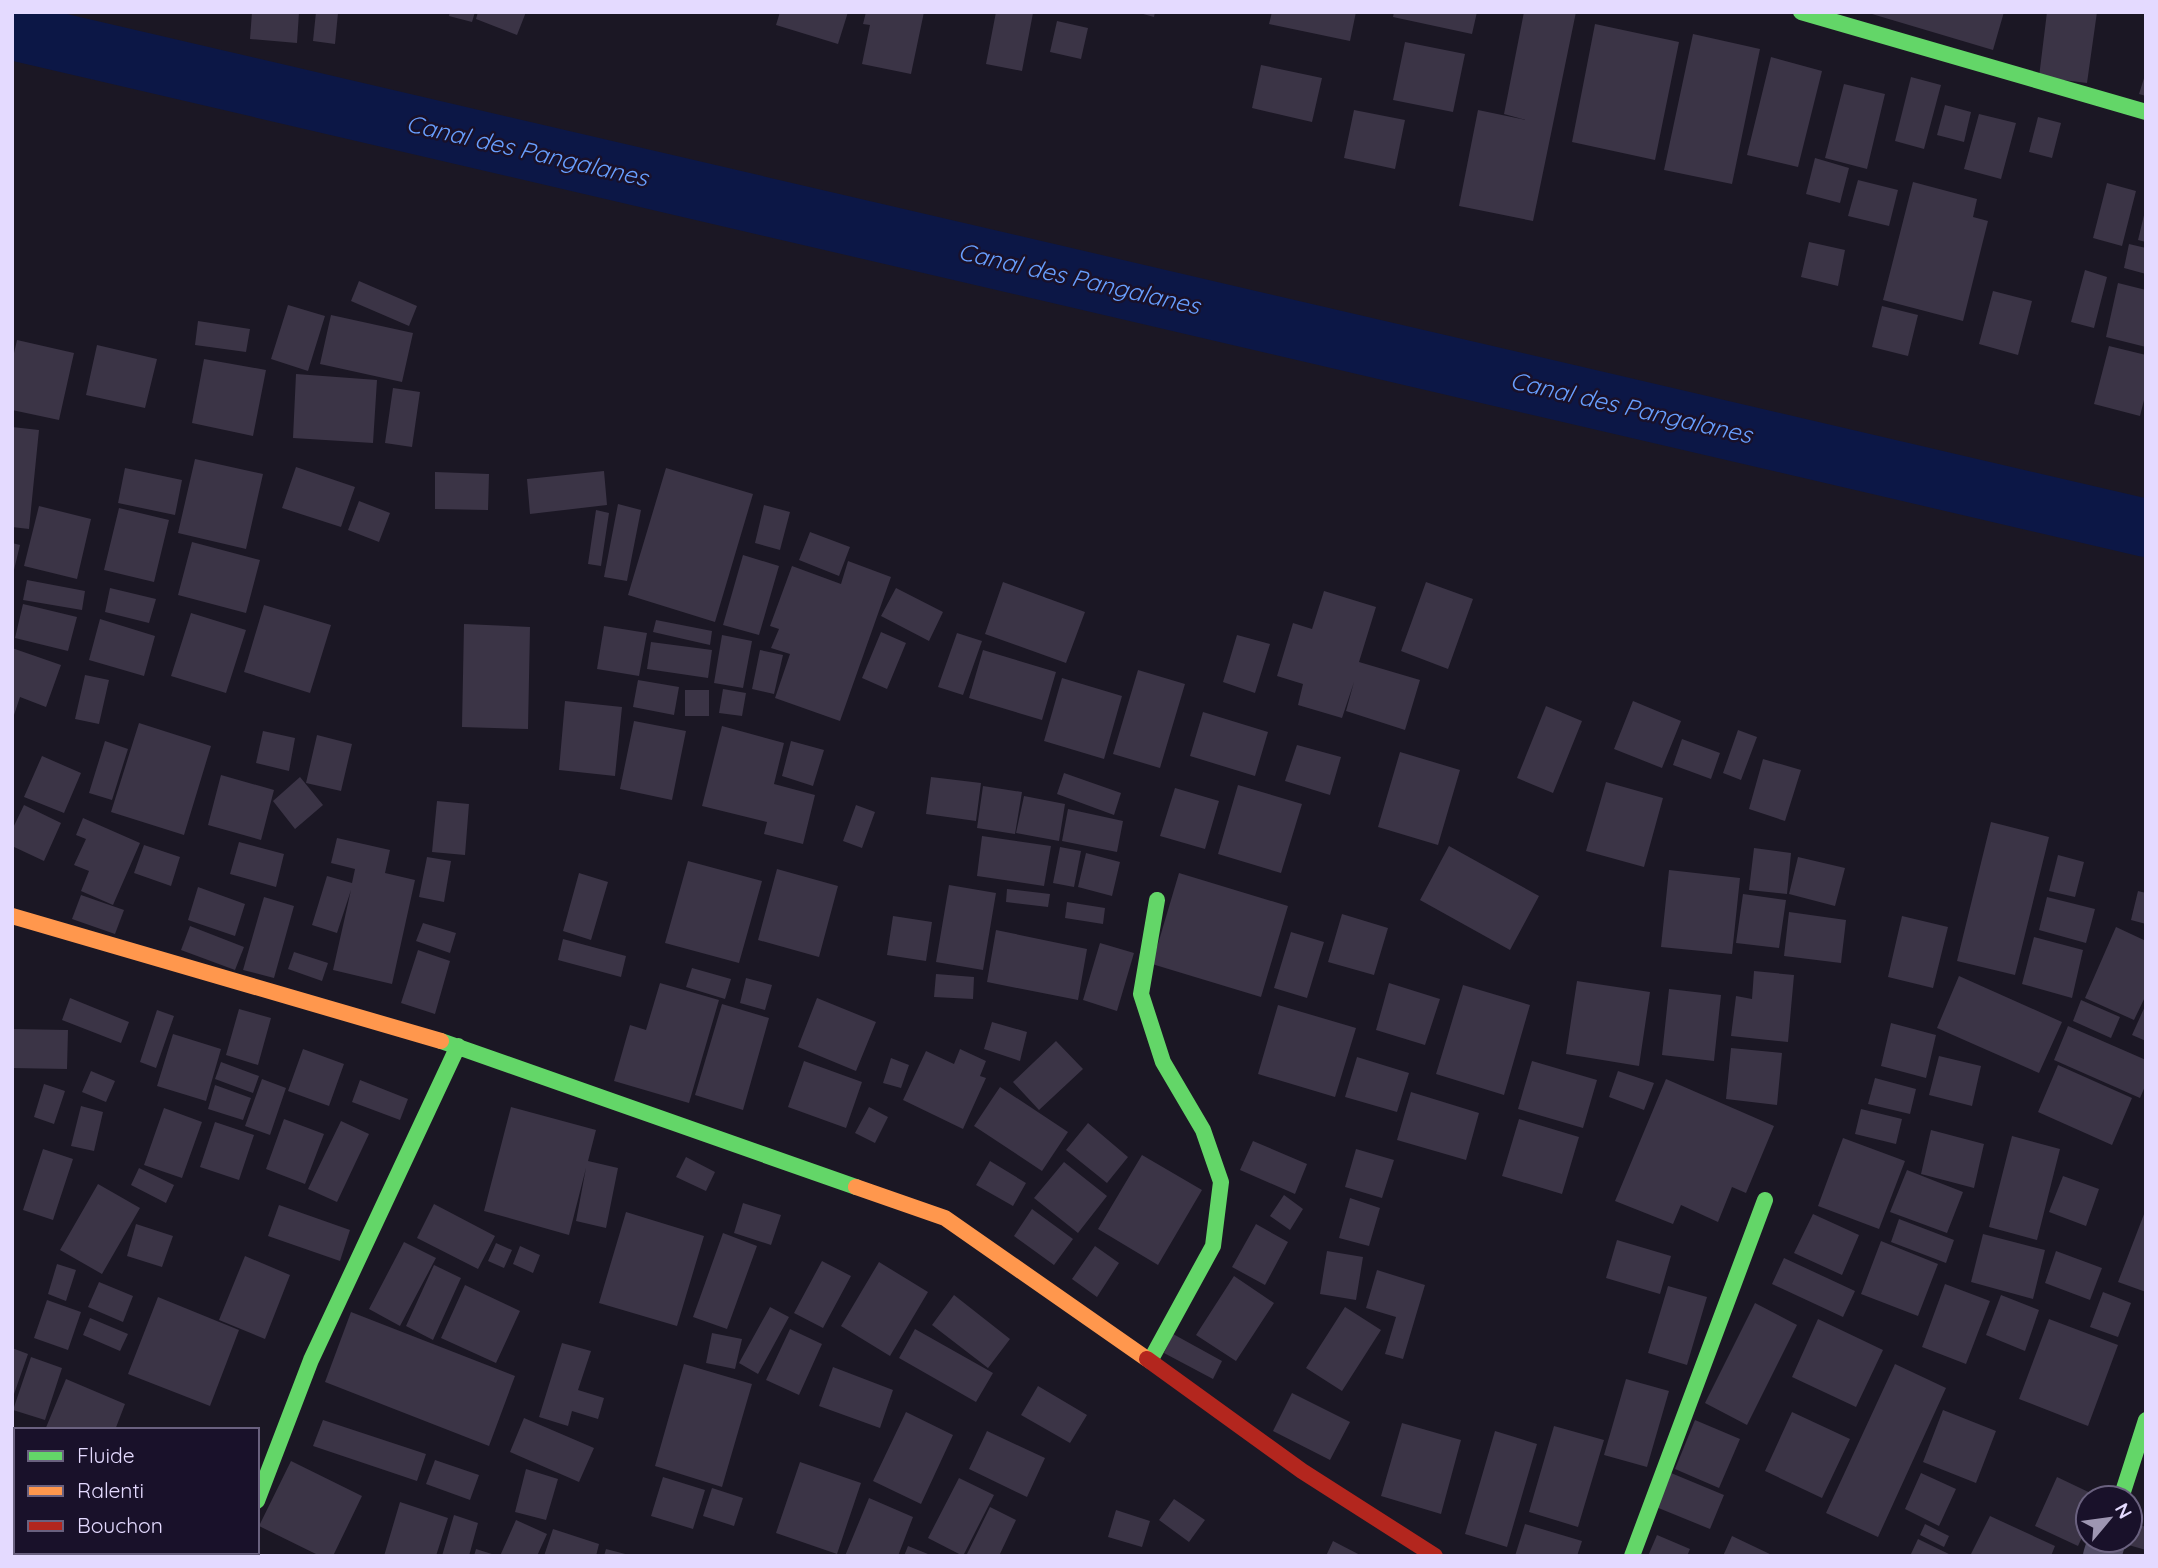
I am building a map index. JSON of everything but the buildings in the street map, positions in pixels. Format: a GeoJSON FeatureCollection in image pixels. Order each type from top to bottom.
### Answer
{"type":"FeatureCollection","features":[{"type":"Feature","properties":{"kind":"street"},"geometry":{"type":"LineString","coordinates":[[1801,12],[1852,19],[2146,112]]}},
{"type":"Feature","properties":{"kind":"street"},"geometry":{"type":"LineString","coordinates":[[1150,1361],[1213,1246],[1221,1182],[1203,1130],[1163,1062],[1141,994],[1157,900]]}},
{"type":"Feature","properties":{"kind":"street"},"geometry":{"type":"LineString","coordinates":[[12,916],[458,1046],[945,1218],[1302,1471],[1435,1556]]}},
{"type":"Feature","properties":{"kind":"street"},"geometry":{"type":"LineString","coordinates":[[259,1496],[311,1360],[458,1046]]}},
{"type":"Feature","properties":{"kind":"street"},"geometry":{"type":"LineString","coordinates":[[1632,1556],[1765,1200]]}},
{"type":"Feature","properties":{"kind":"street"},"geometry":{"type":"LineString","coordinates":[[2125,1484],[2146,1420]]}},
{"type":"Feature","properties":{"kind":"waterway","name":"Canal des Pangalanes"},"geometry":{"type":"LineString","coordinates":[[12,31],[2146,528]]}},
{"type":"Feature","properties":{"kind":"traffic: fast"},"geometry":{"type":"LineString","coordinates":[[1801,12],[2146,112]]}},
{"type":"Feature","properties":{"kind":"traffic: fast"},"geometry":{"type":"LineString","coordinates":[[1150,1361],[1213,1246],[1221,1182],[1203,1130],[1163,1062],[1141,994],[1157,900]]}},
{"type":"Feature","properties":{"kind":"traffic: fast"},"geometry":{"type":"LineString","coordinates":[[441,1041],[856,1187]]}},
{"type":"Feature","properties":{"kind":"traffic: fast"},"geometry":{"type":"LineString","coordinates":[[259,1496],[311,1360],[458,1046]]}},
{"type":"Feature","properties":{"kind":"traffic: fast"},"geometry":{"type":"LineString","coordinates":[[1632,1556],[1765,1200]]}},
{"type":"Feature","properties":{"kind":"traffic: fast"},"geometry":{"type":"LineString","coordinates":[[2125,1484],[2146,1420]]}},
{"type":"Feature","properties":{"kind":"traffic: slow"},"geometry":{"type":"LineString","coordinates":[[12,916],[441,1041]]}},
{"type":"Feature","properties":{"kind":"traffic: slow"},"geometry":{"type":"LineString","coordinates":[[856,1187],[945,1218],[1147,1359]]}},
{"type":"Feature","properties":{"kind":"traffic: jam"},"geometry":{"type":"LineString","coordinates":[[1147,1359],[1302,1471],[1435,1556]]}}]}
